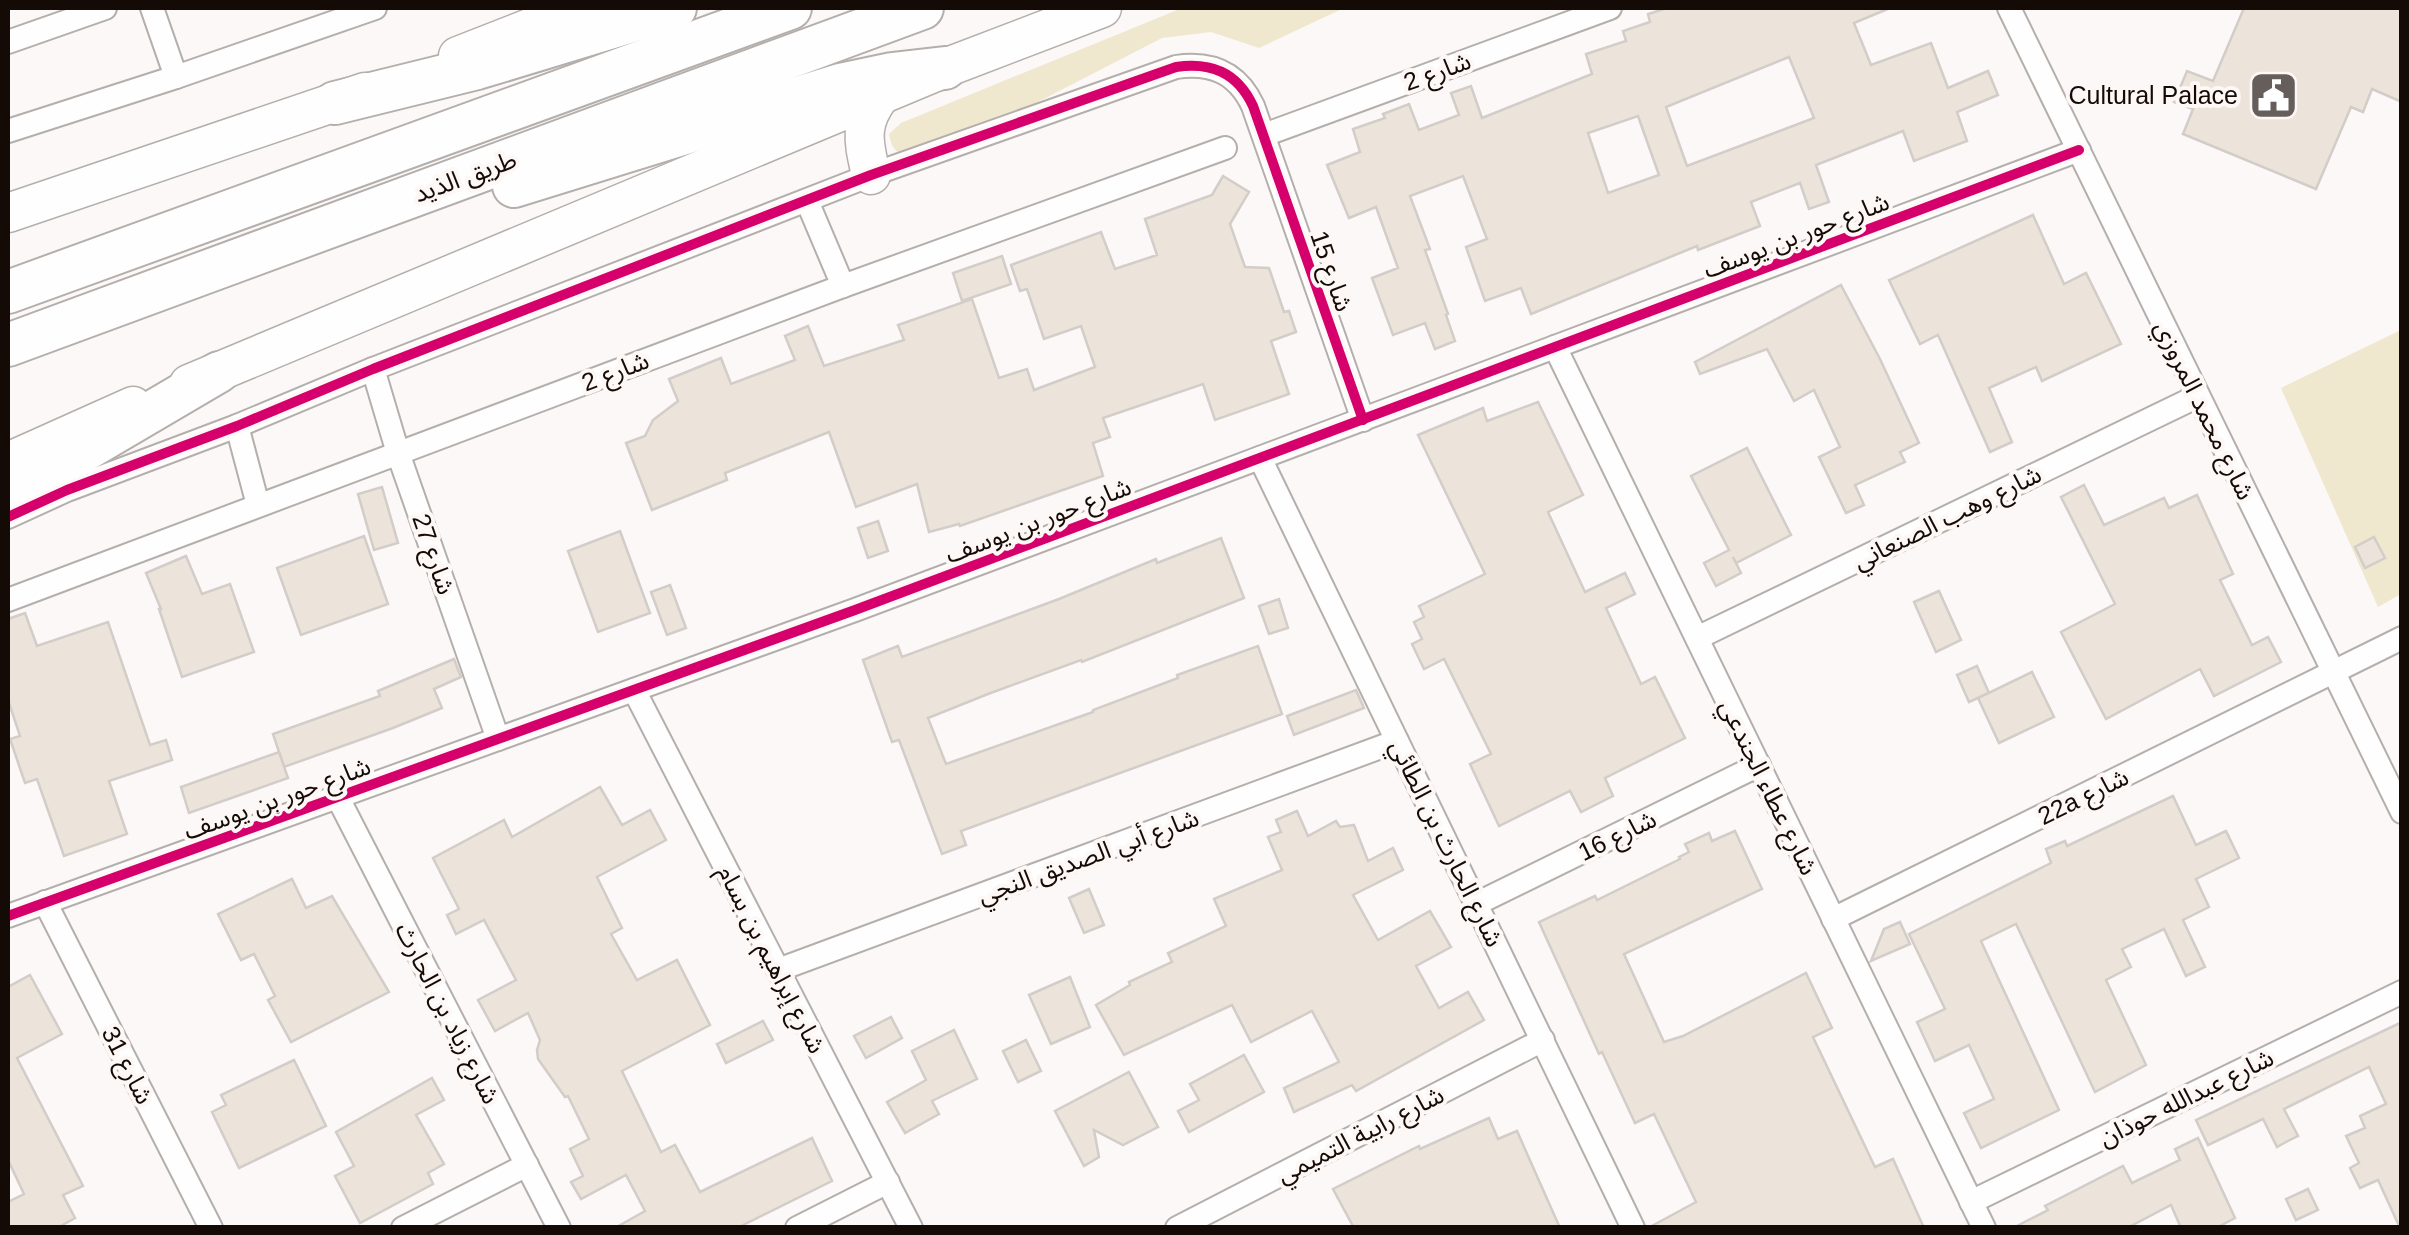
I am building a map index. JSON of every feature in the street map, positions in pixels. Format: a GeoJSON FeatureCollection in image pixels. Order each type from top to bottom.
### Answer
{"type":"FeatureCollection","features":[{"type":"Feature","properties":{"kind":"highway"},"geometry":{"type":"LineString","coordinates":[[335,104],[476,68],[675,8]]}},
{"type":"Feature","properties":{"kind":"highway","name":"طريق الذيد"},"geometry":{"type":"LineString","coordinates":[[8,292],[790,8]]}},
{"type":"Feature","properties":{"kind":"highway","name":"طريق الذيد"},"geometry":{"type":"LineString","coordinates":[[8,346],[922,8]]}},
{"type":"Feature","properties":{"kind":"highway"},"geometry":{"type":"LineString","coordinates":[[319,230],[420,216],[840,85],[945,68]]}},
{"type":"Feature","properties":{"kind":"highway"},"geometry":{"type":"LineString","coordinates":[[8,496],[218,372]]}},
{"type":"Feature","properties":{"kind":"main road"},"geometry":{"type":"LineString","coordinates":[[8,214],[335,104],[581,8]]}},
{"type":"Feature","properties":{"kind":"main road"},"geometry":{"type":"LineString","coordinates":[[8,462],[945,68],[1102,8]]}},
{"type":"Feature","properties":{"kind":"main road"},"geometry":{"type":"LineString","coordinates":[[871,176],[864,129],[880,96]]}},
{"type":"Feature","properties":{"kind":"street"},"geometry":{"type":"LineString","coordinates":[[8,42],[105,8]]}},
{"type":"Feature","properties":{"kind":"street"},"geometry":{"type":"LineString","coordinates":[[152,8],[176,77]]}},
{"type":"Feature","properties":{"kind":"street"},"geometry":{"type":"LineString","coordinates":[[8,132],[375,8]]}},
{"type":"Feature","properties":{"kind":"street","name":"شارع 2"},"geometry":{"type":"LineString","coordinates":[[1264,135],[1610,8]]}},
{"type":"Feature","properties":{"kind":"street","name":"شارع محمد المروزي"},"geometry":{"type":"LineString","coordinates":[[2010,8],[2402,812]]}},
{"type":"Feature","properties":{"kind":"street","name":"شارع 15"},"geometry":{"type":"LineString","coordinates":[[8,517],[372,369],[871,176],[1195,64],[1210,67],[1247,93],[1363,420]]}},
{"type":"Feature","properties":{"kind":"street","name":"شارع 2"},"geometry":{"type":"LineString","coordinates":[[8,600],[842,286],[1225,148]]}},
{"type":"Feature","properties":{"kind":"street","name":"شارع حور بن يوسف"},"geometry":{"type":"LineString","coordinates":[[8,916],[634,690],[2079,150]]}},
{"type":"Feature","properties":{"kind":"street"},"geometry":{"type":"LineString","coordinates":[[807,201],[842,286]]}},
{"type":"Feature","properties":{"kind":"street","name":"شارع عطاء الجندعي"},"geometry":{"type":"LineString","coordinates":[[1555,347],[1984,1228]]}},
{"type":"Feature","properties":{"kind":"street","name":"شارع 27"},"geometry":{"type":"LineString","coordinates":[[372,369],[498,739]]}},
{"type":"Feature","properties":{"kind":"street","name":"شارع وهب الصنعاني"},"geometry":{"type":"LineString","coordinates":[[1697,638],[2198,396]]}},
{"type":"Feature","properties":{"kind":"street"},"geometry":{"type":"LineString","coordinates":[[237,426],[258,505]]}},
{"type":"Feature","properties":{"kind":"street","name":"شارع الحارث بن الطائي"},"geometry":{"type":"LineString","coordinates":[[1260,458],[1633,1228]]}},
{"type":"Feature","properties":{"kind":"street","name":"22a شارع"},"geometry":{"type":"LineString","coordinates":[[1833,918],[2402,638]]}},
{"type":"Feature","properties":{"kind":"street","name":"شارع إبراهيم بن بسام"},"geometry":{"type":"LineString","coordinates":[[634,690],[911,1228]]}},
{"type":"Feature","properties":{"kind":"street","name":"شارع أبي الصديق النجي"},"geometry":{"type":"LineString","coordinates":[[778,970],[1397,741]]}},
{"type":"Feature","properties":{"kind":"street","name":"شارع 16"},"geometry":{"type":"LineString","coordinates":[[1476,904],[1759,766]]}},
{"type":"Feature","properties":{"kind":"street","name":"شارع زياد بن الحارث"},"geometry":{"type":"LineString","coordinates":[[338,798],[559,1228]]}},
{"type":"Feature","properties":{"kind":"street","name":"شارع 31"},"geometry":{"type":"LineString","coordinates":[[45,902],[211,1228]]}},
{"type":"Feature","properties":{"kind":"street","name":"شارع عبدالله حوذان"},"geometry":{"type":"LineString","coordinates":[[1971,1202],[2402,992]]}},
{"type":"Feature","properties":{"kind":"street","name":"شارع رابية التميمي"},"geometry":{"type":"LineString","coordinates":[[1177,1228],[1543,1040]]}},
{"type":"Feature","properties":{"kind":"street"},"geometry":{"type":"LineString","coordinates":[[404,1228],[527,1164]]}},
{"type":"Feature","properties":{"kind":"street"},"geometry":{"type":"LineString","coordinates":[[797,1228],[888,1182]]}},
{"type":"Feature","properties":{"kind":"shaded area"},"geometry":{"type":"Polygon","coordinates":[[[1182,8],[1344,8],[1259,48],[1211,32],[1162,38],[1032,105],[915,156],[900,153],[892,144],[889,134],[901,123],[1182,8]]]}},
{"type":"Feature","properties":{"kind":"shaded area"},"geometry":{"type":"Polygon","coordinates":[[[2401,330],[2401,594],[2378,607],[2281,388],[2401,330]]]}},
{"type":"Feature","properties":{"kind":"building"},"geometry":{"type":"Polygon","coordinates":[[[1667,8],[1890,8],[1854,23],[1871,65],[1931,43],[1948,88],[1988,71],[1998,95],[1957,112],[1967,141],[1914,161],[1903,131],[1816,165],[1829,202],[1809,209],[1800,183],[1751,202],[1760,226],[1698,250],[1697,246],[1531,314],[1521,288],[1485,301],[1466,247],[1487,239],[1463,176],[1410,196],[1430,249],[1425,250],[1455,341],[1435,349],[1425,323],[1393,335],[1372,278],[1398,268],[1376,207],[1349,218],[1327,165],[1360,152],[1353,129],[1385,118],[1383,114],[1409,104],[1419,130],[1459,115],[1451,93],[1471,86],[1482,118],[1592,74],[1586,54],[1626,41],[1623,31],[1650,22],[1648,14],[1667,8]],[[1789,57],[1666,107],[1687,166],[1814,118],[1789,57]],[[1638,116],[1588,133],[1608,193],[1659,175],[1638,116]]]}},
{"type":"Feature","properties":{"kind":"building","name":"Cultural Palace"},"geometry":{"type":"Polygon","coordinates":[[[2244,8],[2402,8],[2402,102],[2372,89],[2363,112],[2351,107],[2316,189],[2183,134],[2193,109],[2174,102],[2187,71],[2213,81],[2244,8]]]}},
{"type":"Feature","properties":{"kind":"building"},"geometry":{"type":"Polygon","coordinates":[[[1223,176],[1249,192],[1230,224],[1245,267],[1269,268],[1284,312],[1289,311],[1296,332],[1271,341],[1289,394],[1215,420],[1203,384],[1103,418],[1110,437],[1093,443],[1103,476],[960,526],[929,532],[917,484],[856,507],[829,432],[725,473],[727,480],[652,510],[626,443],[645,436],[653,420],[678,401],[669,379],[721,358],[731,384],[795,360],[785,336],[808,326],[824,366],[904,340],[898,325],[972,299],[999,378],[1027,369],[1034,390],[1095,367],[1081,326],[1044,339],[1027,289],[1020,291],[1011,265],[1101,232],[1115,269],[1157,255],[1145,219],[1212,195],[1223,176]]]}},
{"type":"Feature","properties":{"kind":"building"},"geometry":{"type":"Polygon","coordinates":[[[2033,215],[2064,284],[2086,273],[2121,344],[2042,381],[2036,367],[1989,388],[2012,442],[1990,452],[1938,335],[1920,344],[1889,280],[2033,215]]]}},
{"type":"Feature","properties":{"kind":"building"},"geometry":{"type":"Polygon","coordinates":[[[1002,256],[1011,284],[962,301],[953,273],[1002,256]]]}},
{"type":"Feature","properties":{"kind":"building"},"geometry":{"type":"Polygon","coordinates":[[[1841,285],[1919,443],[1900,452],[1905,462],[1855,485],[1864,505],[1846,513],[1819,457],[1840,447],[1814,390],[1794,401],[1767,349],[1700,374],[1695,362],[1841,285]]]}},
{"type":"Feature","properties":{"kind":"building"},"geometry":{"type":"Polygon","coordinates":[[[1538,402],[1583,495],[1548,512],[1585,592],[1625,573],[1635,594],[1606,608],[1641,684],[1655,677],[1685,738],[1605,778],[1613,796],[1581,812],[1570,791],[1499,826],[1470,764],[1491,754],[1444,659],[1424,669],[1412,644],[1422,639],[1414,622],[1424,617],[1419,606],[1485,574],[1418,435],[1483,408],[1487,421],[1538,402]]]}},
{"type":"Feature","properties":{"kind":"building"},"geometry":{"type":"Polygon","coordinates":[[[1747,448],[1791,535],[1736,563],[1741,573],[1716,586],[1704,563],[1729,550],[1691,476],[1747,448]]]}},
{"type":"Feature","properties":{"kind":"building"},"geometry":{"type":"Polygon","coordinates":[[[2084,485],[2104,525],[2164,498],[2169,508],[2197,495],[2233,574],[2220,580],[2252,645],[2268,637],[2281,662],[2214,696],[2200,669],[2106,719],[2061,632],[2115,604],[2061,497],[2084,485]]]}},
{"type":"Feature","properties":{"kind":"building"},"geometry":{"type":"Polygon","coordinates":[[[382,487],[398,543],[374,550],[358,494],[382,487]]]}},
{"type":"Feature","properties":{"kind":"building"},"geometry":{"type":"Polygon","coordinates":[[[878,521],[888,551],[868,558],[858,528],[878,521]]]}},
{"type":"Feature","properties":{"kind":"building"},"geometry":{"type":"Polygon","coordinates":[[[620,531],[650,613],[598,632],[568,551],[620,531]]]}},
{"type":"Feature","properties":{"kind":"building"},"geometry":{"type":"Polygon","coordinates":[[[364,536],[388,604],[301,635],[277,568],[364,536]]]}},
{"type":"Feature","properties":{"kind":"building"},"geometry":{"type":"Polygon","coordinates":[[[2374,537],[2385,558],[2365,568],[2355,547],[2374,537]]]}},
{"type":"Feature","properties":{"kind":"building"},"geometry":{"type":"Polygon","coordinates":[[[1221,538],[1244,598],[928,718],[946,764],[1093,712],[1178,678],[1177,675],[1258,646],[1282,714],[961,831],[966,845],[942,854],[899,740],[892,742],[863,660],[898,646],[902,657],[1156,559],[1157,563],[1221,538]]]}},
{"type":"Feature","properties":{"kind":"building"},"geometry":{"type":"Polygon","coordinates":[[[186,556],[202,594],[230,584],[254,652],[182,677],[146,573],[186,556]]]}},
{"type":"Feature","properties":{"kind":"building"},"geometry":{"type":"Polygon","coordinates":[[[670,585],[686,628],[667,635],[651,592],[670,585]]]}},
{"type":"Feature","properties":{"kind":"building"},"geometry":{"type":"Polygon","coordinates":[[[1939,591],[1961,640],[1936,652],[1914,602],[1939,591]]]}},
{"type":"Feature","properties":{"kind":"building"},"geometry":{"type":"Polygon","coordinates":[[[1279,599],[1288,628],[1269,634],[1259,606],[1279,599]]]}},
{"type":"Feature","properties":{"kind":"building"},"geometry":{"type":"Polygon","coordinates":[[[25,613],[37,646],[108,622],[150,745],[166,740],[172,760],[109,781],[127,834],[64,856],[37,779],[25,783],[10,739],[20,736],[8,700],[8,619],[25,613]]]}},
{"type":"Feature","properties":{"kind":"building"},"geometry":{"type":"Polygon","coordinates":[[[454,659],[461,677],[434,689],[442,708],[284,767],[273,734],[380,696],[378,691],[454,659]]]}},
{"type":"Feature","properties":{"kind":"building"},"geometry":{"type":"Polygon","coordinates":[[[1977,666],[1989,693],[1969,702],[1957,675],[1977,666]]]}},
{"type":"Feature","properties":{"kind":"building"},"geometry":{"type":"Polygon","coordinates":[[[2032,672],[2054,717],[1999,743],[1978,698],[2032,672]]]}},
{"type":"Feature","properties":{"kind":"building"},"geometry":{"type":"Polygon","coordinates":[[[1356,690],[1364,708],[1294,735],[1287,716],[1356,690]]]}},
{"type":"Feature","properties":{"kind":"building"},"geometry":{"type":"Polygon","coordinates":[[[279,752],[288,778],[189,813],[181,787],[279,752]]]}},
{"type":"Feature","properties":{"kind":"building"},"geometry":{"type":"Polygon","coordinates":[[[600,787],[622,825],[650,810],[666,840],[597,877],[622,928],[611,934],[637,980],[677,960],[710,1025],[622,1071],[661,1152],[675,1145],[700,1192],[812,1138],[832,1181],[737,1228],[615,1228],[645,1211],[626,1175],[581,1199],[571,1182],[583,1176],[570,1149],[589,1139],[568,1096],[538,1059],[540,1040],[528,1013],[495,1031],[478,1000],[516,980],[484,920],[456,934],[447,915],[459,909],[433,858],[504,820],[512,837],[600,787]]]}},
{"type":"Feature","properties":{"kind":"building"},"geometry":{"type":"Polygon","coordinates":[[[2173,796],[2196,845],[2226,831],[2239,858],[2196,879],[2209,907],[2183,920],[2205,967],[2186,976],[2164,929],[2122,949],[2131,967],[2106,980],[2146,1065],[2095,1092],[2016,924],[1981,941],[2059,1110],[1981,1148],[1964,1113],[1994,1099],[1969,1045],[1935,1061],[1917,1022],[1945,1009],[1909,934],[2051,863],[2046,849],[2065,841],[2067,846],[2173,796]]]}},
{"type":"Feature","properties":{"kind":"building"},"geometry":{"type":"Polygon","coordinates":[[[1297,811],[1308,836],[1336,821],[1340,827],[1354,825],[1368,861],[1393,848],[1403,870],[1353,895],[1378,940],[1430,911],[1451,947],[1416,966],[1439,1008],[1468,992],[1484,1020],[1356,1091],[1352,1085],[1294,1112],[1284,1088],[1339,1062],[1312,1011],[1251,1042],[1232,1005],[1124,1055],[1096,1005],[1130,985],[1129,982],[1172,962],[1168,953],[1226,926],[1214,899],[1282,870],[1268,837],[1281,832],[1276,820],[1297,811]]]}},
{"type":"Feature","properties":{"kind":"building"},"geometry":{"type":"Polygon","coordinates":[[[1735,831],[1762,889],[1624,954],[1664,1042],[1806,973],[1832,1028],[1813,1037],[1875,1167],[1893,1159],[1924,1228],[1648,1228],[1696,1202],[1654,1114],[1635,1123],[1539,922],[1595,896],[1597,900],[1680,859],[1689,852],[1685,844],[1709,833],[1712,841],[1735,831]]]}},
{"type":"Feature","properties":{"kind":"building"},"geometry":{"type":"Polygon","coordinates":[[[292,879],[306,908],[332,896],[389,992],[291,1042],[268,1000],[275,996],[254,954],[241,960],[218,914],[292,879]]]}},
{"type":"Feature","properties":{"kind":"building"},"geometry":{"type":"Polygon","coordinates":[[[1089,889],[1104,925],[1084,933],[1069,898],[1089,889]]]}},
{"type":"Feature","properties":{"kind":"building"},"geometry":{"type":"Polygon","coordinates":[[[1900,922],[1910,944],[1871,961],[1884,929],[1900,922]]]}},
{"type":"Feature","properties":{"kind":"building"},"geometry":{"type":"Polygon","coordinates":[[[30,975],[62,1034],[17,1058],[83,1186],[63,1195],[75,1218],[57,1228],[8,1228],[8,1202],[24,1194],[8,1160],[8,987],[30,975]]]}},
{"type":"Feature","properties":{"kind":"building"},"geometry":{"type":"Polygon","coordinates":[[[1070,977],[1090,1027],[1051,1044],[1029,995],[1070,977]]]}},
{"type":"Feature","properties":{"kind":"building"},"geometry":{"type":"Polygon","coordinates":[[[891,1017],[902,1038],[866,1058],[854,1036],[891,1017]]]}},
{"type":"Feature","properties":{"kind":"building"},"geometry":{"type":"Polygon","coordinates":[[[763,1021],[773,1040],[726,1063],[717,1044],[763,1021]]]}},
{"type":"Feature","properties":{"kind":"building"},"geometry":{"type":"Polygon","coordinates":[[[2402,1022],[2402,1228],[2378,1180],[2360,1188],[2350,1168],[2359,1163],[2346,1136],[2365,1128],[2360,1116],[2386,1104],[2369,1067],[2284,1109],[2298,1136],[2277,1147],[2263,1119],[2208,1145],[2196,1120],[2402,1022]]]}},
{"type":"Feature","properties":{"kind":"building"},"geometry":{"type":"Polygon","coordinates":[[[954,1030],[977,1079],[932,1101],[939,1114],[905,1133],[887,1102],[926,1080],[912,1051],[954,1030]]]}},
{"type":"Feature","properties":{"kind":"building"},"geometry":{"type":"Polygon","coordinates":[[[1026,1040],[1041,1071],[1018,1082],[1003,1051],[1026,1040]]]}},
{"type":"Feature","properties":{"kind":"building"},"geometry":{"type":"Polygon","coordinates":[[[1244,1055],[1264,1092],[1189,1132],[1178,1111],[1199,1100],[1190,1084],[1244,1055]]]}},
{"type":"Feature","properties":{"kind":"building"},"geometry":{"type":"Polygon","coordinates":[[[294,1060],[326,1126],[239,1168],[212,1112],[226,1105],[221,1095],[294,1060]]]}},
{"type":"Feature","properties":{"kind":"building"},"geometry":{"type":"Polygon","coordinates":[[[1129,1072],[1158,1127],[1123,1145],[1094,1130],[1099,1157],[1084,1166],[1055,1111],[1129,1072]]]}},
{"type":"Feature","properties":{"kind":"building"},"geometry":{"type":"Polygon","coordinates":[[[432,1078],[444,1100],[416,1115],[444,1164],[428,1173],[433,1184],[360,1223],[335,1176],[354,1166],[336,1132],[432,1078]]]}},
{"type":"Feature","properties":{"kind":"building"},"geometry":{"type":"Polygon","coordinates":[[[1489,1118],[1498,1139],[1517,1131],[1560,1228],[1354,1228],[1333,1189],[1419,1146],[1420,1149],[1489,1118]]]}},
{"type":"Feature","properties":{"kind":"building"},"geometry":{"type":"Polygon","coordinates":[[[2198,1138],[2235,1218],[2216,1228],[2181,1228],[2171,1205],[2127,1228],[2013,1228],[2048,1210],[2045,1206],[2123,1166],[2132,1183],[2180,1160],[2175,1149],[2198,1138]]]}},
{"type":"Feature","properties":{"kind":"building"},"geometry":{"type":"Polygon","coordinates":[[[2308,1189],[2318,1210],[2296,1220],[2286,1199],[2308,1189]]]}},
{"type":"Feature","properties":{"kind":"cycle path"},"geometry":{"type":"LineString","coordinates":[[8,517],[67,490],[871,175],[1176,67],[1189,66],[1212,68],[1231,77],[1253,106],[1363,420]]}},
{"type":"Feature","properties":{"kind":"cycle path"},"geometry":{"type":"LineString","coordinates":[[8,916],[855,610],[2079,150]]}},
{"type":"Feature","properties":{"kind":"place","name":"Cultural Palace"},"geometry":{"type":"Point","coordinates":[2273,95]}}]}
